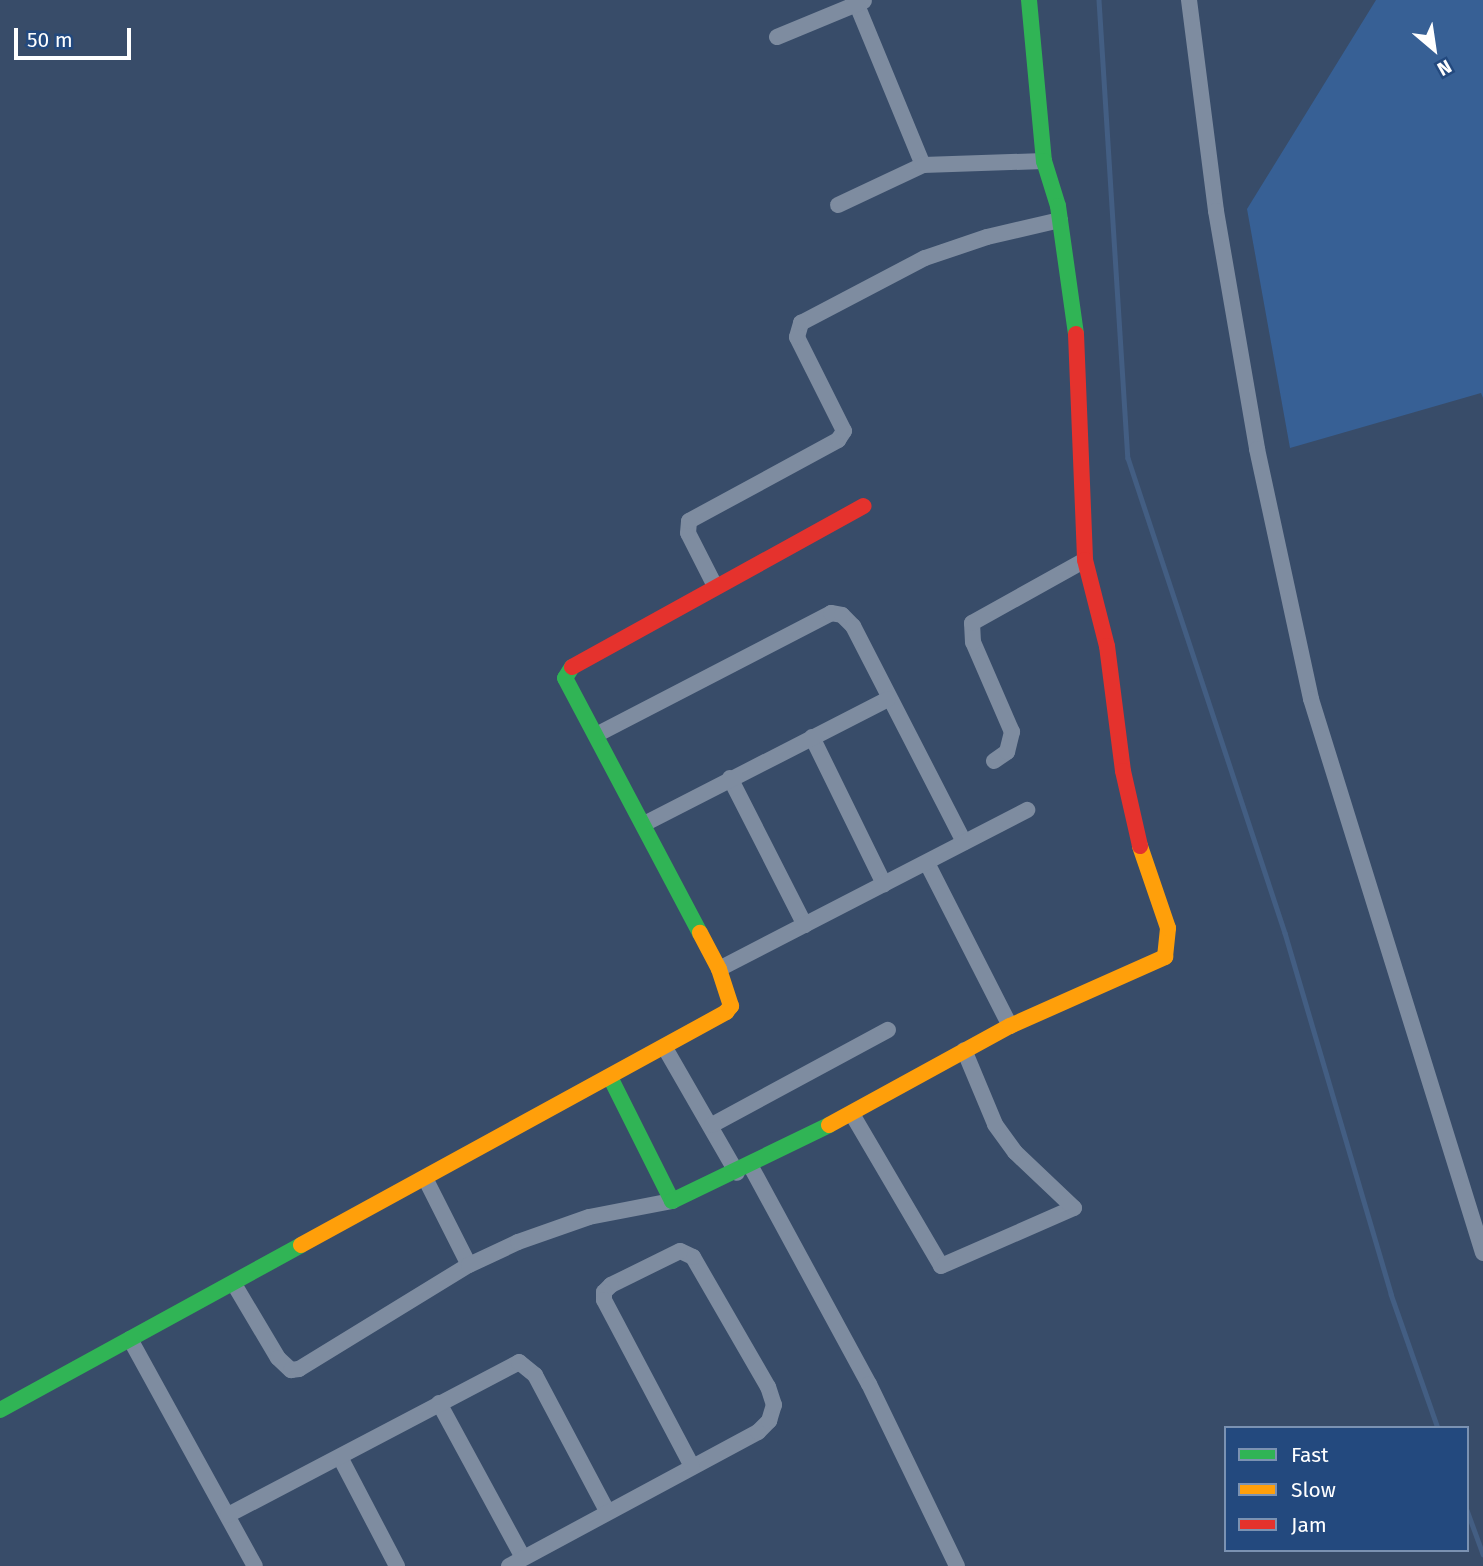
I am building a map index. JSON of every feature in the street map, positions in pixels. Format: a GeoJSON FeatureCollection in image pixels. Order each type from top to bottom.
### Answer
{"type":"FeatureCollection","features":[{"type":"Feature","properties":{"kind":"street"},"geometry":{"type":"LineString","coordinates":[[234,1284],[278,1358],[291,1370],[304,1366],[469,1265],[553,1228],[672,1201],[852,1114],[1010,1026],[1165,957],[1170,944],[1139,842],[1123,771],[1107,646],[1085,560],[1075,309],[1060,220],[1044,161],[1030,0]]}},
{"type":"Feature","properties":{"kind":"street"},"geometry":{"type":"LineString","coordinates":[[1189,0],[1216,211],[1257,449],[1311,699],[1483,1253]]}},
{"type":"Feature","properties":{"kind":"street"},"geometry":{"type":"LineString","coordinates":[[777,37],[862,2],[923,165]]}},
{"type":"Feature","properties":{"kind":"street"},"geometry":{"type":"LineString","coordinates":[[838,205],[923,165],[1044,161]]}},
{"type":"Feature","properties":{"kind":"street"},"geometry":{"type":"LineString","coordinates":[[715,586],[688,533],[689,521],[838,440],[844,431],[797,337],[801,323],[925,258],[986,237],[1060,220]]}},
{"type":"Feature","properties":{"kind":"street"},"geometry":{"type":"LineString","coordinates":[[0,1410],[611,1079],[726,1012],[730,1006],[719,969],[565,678],[569,668],[864,506]]}},
{"type":"Feature","properties":{"kind":"street"},"geometry":{"type":"LineString","coordinates":[[994,761],[1007,752],[1012,732],[973,642],[972,623],[1085,560]]}},
{"type":"Feature","properties":{"kind":"street"},"geometry":{"type":"LineString","coordinates":[[596,735],[831,613],[842,615],[853,626],[888,699],[964,842]]}},
{"type":"Feature","properties":{"kind":"street"},"geometry":{"type":"LineString","coordinates":[[644,824],[888,699]]}},
{"type":"Feature","properties":{"kind":"street"},"geometry":{"type":"LineString","coordinates":[[813,737],[884,884]]}},
{"type":"Feature","properties":{"kind":"street"},"geometry":{"type":"LineString","coordinates":[[730,778],[805,925]]}},
{"type":"Feature","properties":{"kind":"street"},"geometry":{"type":"LineString","coordinates":[[719,969],[1027,810]]}},
{"type":"Feature","properties":{"kind":"street"},"geometry":{"type":"LineString","coordinates":[[927,863],[1010,1026]]}},
{"type":"Feature","properties":{"kind":"street"},"geometry":{"type":"LineString","coordinates":[[712,1125],[888,1030]]}},
{"type":"Feature","properties":{"kind":"street"},"geometry":{"type":"LineString","coordinates":[[665,1048],[712,1125],[743,1169],[869,1384],[957,1566]]}},
{"type":"Feature","properties":{"kind":"street"},"geometry":{"type":"LineString","coordinates":[[852,1114],[930,1253],[942,1266],[1074,1208],[1015,1152],[995,1124],[964,1050]]}},
{"type":"Feature","properties":{"kind":"street"},"geometry":{"type":"LineString","coordinates":[[611,1079],[672,1201]]}},
{"type":"Feature","properties":{"kind":"street"},"geometry":{"type":"LineString","coordinates":[[425,1178],[469,1265]]}},
{"type":"Feature","properties":{"kind":"street"},"geometry":{"type":"LineString","coordinates":[[439,1403],[516,1562],[758,1432],[769,1421],[774,1405],[693,1257],[680,1251],[611,1285],[604,1292],[604,1300],[692,1466]]}},
{"type":"Feature","properties":{"kind":"street"},"geometry":{"type":"LineString","coordinates":[[130,1339],[255,1566]]}},
{"type":"Feature","properties":{"kind":"street"},"geometry":{"type":"LineString","coordinates":[[228,1515],[341,1459],[508,1365],[519,1362],[528,1366],[607,1511]]}},
{"type":"Feature","properties":{"kind":"street"},"geometry":{"type":"LineString","coordinates":[[341,1459],[397,1566]]}},
{"type":"Feature","properties":{"kind":"shaded area"},"geometry":{"type":"Polygon","coordinates":[[[1376,0],[1483,0],[1483,398],[1481,393],[1290,448],[1247,209],[1376,0]]]}},
{"type":"Feature","properties":{"kind":"waterway"},"geometry":{"type":"LineString","coordinates":[[1099,0],[1128,458],[1285,933],[1391,1294],[1437,1426]]}},
{"type":"Feature","properties":{"kind":"waterway"},"geometry":{"type":"LineString","coordinates":[[1469,1516],[1483,1554]]}},
{"type":"Feature","properties":{"kind":"traffic: fast"},"geometry":{"type":"LineString","coordinates":[[1029,0],[1044,161],[1058,206],[1076,334]]}},
{"type":"Feature","properties":{"kind":"traffic: fast"},"geometry":{"type":"LineString","coordinates":[[572,667],[565,678],[700,933]]}},
{"type":"Feature","properties":{"kind":"traffic: fast"},"geometry":{"type":"LineString","coordinates":[[611,1079],[672,1201],[829,1125]]}},
{"type":"Feature","properties":{"kind":"traffic: fast"},"geometry":{"type":"LineString","coordinates":[[0,1410],[301,1245]]}},
{"type":"Feature","properties":{"kind":"traffic: slow"},"geometry":{"type":"LineString","coordinates":[[829,1125],[1010,1026],[1165,957],[1168,928],[1140,846]]}},
{"type":"Feature","properties":{"kind":"traffic: slow"},"geometry":{"type":"LineString","coordinates":[[301,1245],[726,1012],[731,1006],[719,969],[700,933]]}},
{"type":"Feature","properties":{"kind":"traffic: jam"},"geometry":{"type":"LineString","coordinates":[[1076,334],[1085,560],[1107,646],[1123,771],[1140,846]]}},
{"type":"Feature","properties":{"kind":"traffic: jam"},"geometry":{"type":"LineString","coordinates":[[572,667],[864,506]]}}]}
